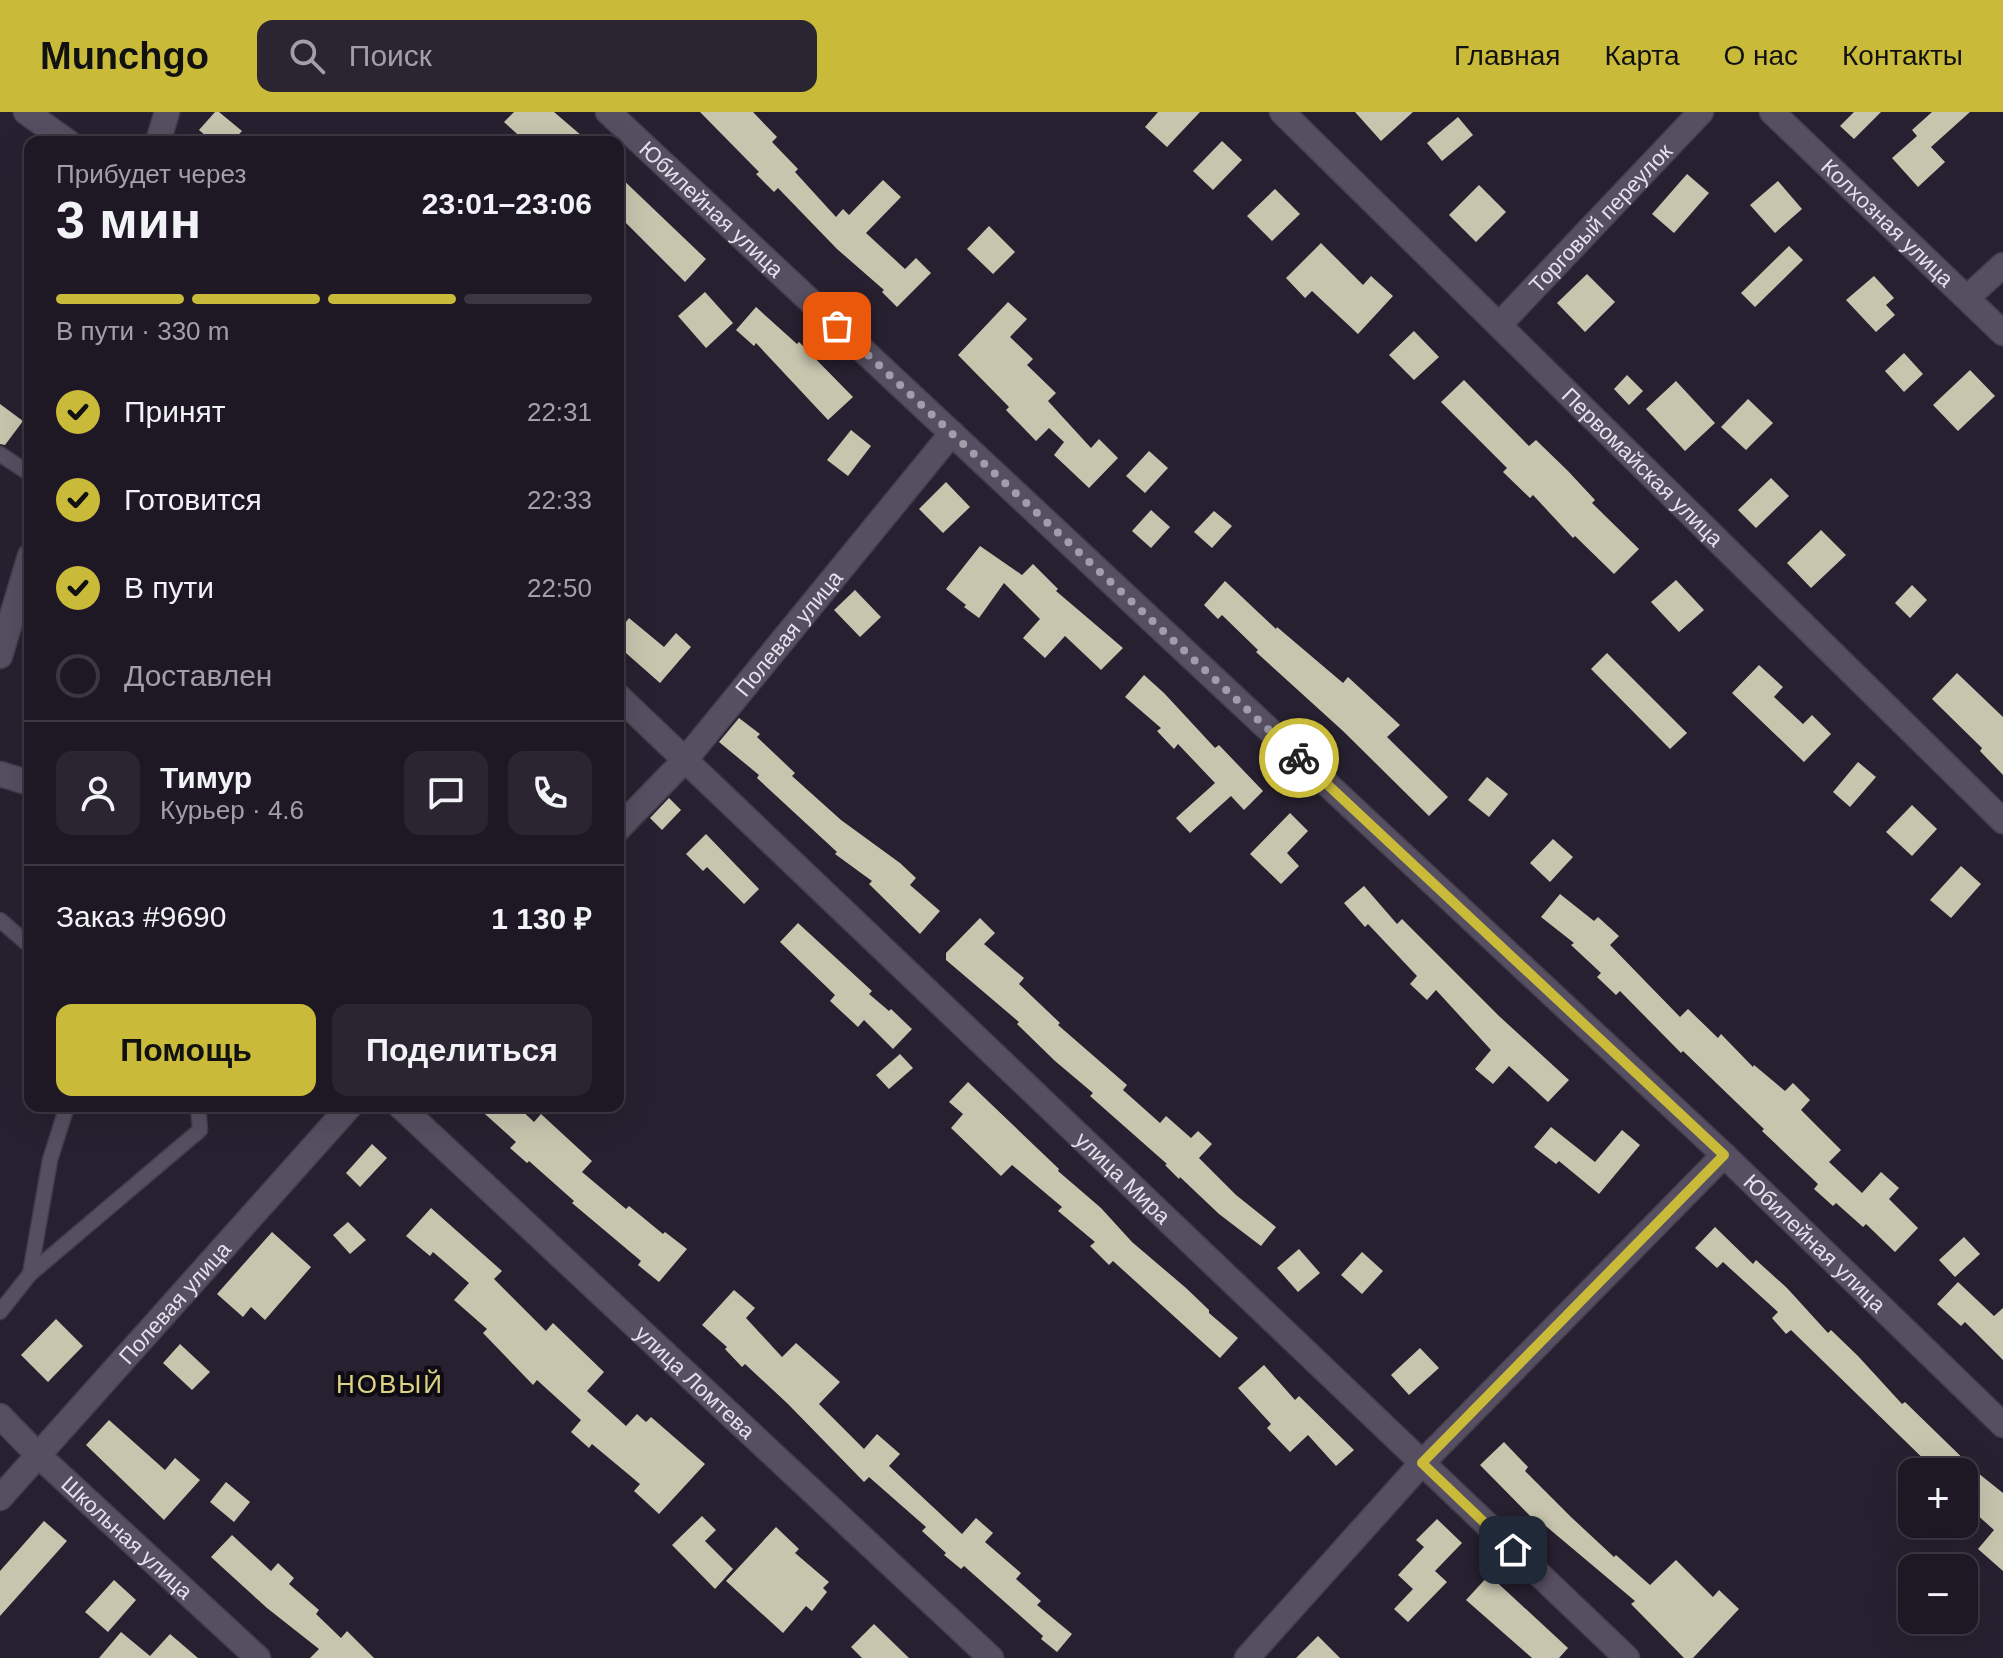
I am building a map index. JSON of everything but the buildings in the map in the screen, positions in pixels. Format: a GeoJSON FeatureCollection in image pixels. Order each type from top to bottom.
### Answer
{"type":"FeatureCollection","features":[{"type":"Feature","properties":{"kind":"street"},"geometry":{"type":"LineString","coordinates":[[26,112],[60,136]]}},
{"type":"Feature","properties":{"kind":"street"},"geometry":{"type":"LineString","coordinates":[[160,136],[167,112]]}},
{"type":"Feature","properties":{"kind":"street","name":"Юбилейная улица"},"geometry":{"type":"LineString","coordinates":[[608,112],[1724,1155],[2003,1425]]}},
{"type":"Feature","properties":{"kind":"street","name":"Первомайская улица"},"geometry":{"type":"LineString","coordinates":[[1282,112],[2003,821]]}},
{"type":"Feature","properties":{"kind":"street","name":"Торговый переулок"},"geometry":{"type":"LineString","coordinates":[[1500,324],[1701,112]]}},
{"type":"Feature","properties":{"kind":"street","name":"Колхозная улица"},"geometry":{"type":"LineString","coordinates":[[1772,112],[2003,333]]}},
{"type":"Feature","properties":{"kind":"street"},"geometry":{"type":"LineString","coordinates":[[1968,297],[2003,265]]}},
{"type":"Feature","properties":{"kind":"street","name":"Полевая улица"},"geometry":{"type":"LineString","coordinates":[[624,823],[685,760],[952,433]]}},
{"type":"Feature","properties":{"kind":"street"},"geometry":{"type":"LineString","coordinates":[[0,656],[24,576]]}},
{"type":"Feature","properties":{"kind":"street","name":"улица Мира"},"geometry":{"type":"LineString","coordinates":[[624,702],[1627,1658]]}},
{"type":"Feature","properties":{"kind":"street"},"geometry":{"type":"LineString","coordinates":[[0,774],[24,781]]}},
{"type":"Feature","properties":{"kind":"street","name":"Полевая улица"},"geometry":{"type":"LineString","coordinates":[[0,1498],[345,1112]]}},
{"type":"Feature","properties":{"kind":"street","name":"улица Ломтева"},"geometry":{"type":"LineString","coordinates":[[406,1112],[991,1658]]}},
{"type":"Feature","properties":{"kind":"street"},"geometry":{"type":"LineString","coordinates":[[1247,1658],[1422,1463],[1724,1155]]}},
{"type":"Feature","properties":{"kind":"street","name":"Школьная улица"},"geometry":{"type":"LineString","coordinates":[[0,1416],[38,1455],[258,1658]]}},
{"type":"Feature","properties":{"kind":"lane"},"geometry":{"type":"LineString","coordinates":[[0,454],[24,470]]}},
{"type":"Feature","properties":{"kind":"lane"},"geometry":{"type":"LineString","coordinates":[[0,920],[24,941]]}},
{"type":"Feature","properties":{"kind":"lane"},"geometry":{"type":"LineString","coordinates":[[30,1274],[50,1160],[65,1112]]}},
{"type":"Feature","properties":{"kind":"lane"},"geometry":{"type":"LineString","coordinates":[[0,1312],[30,1274],[200,1130],[198,1112]]}},
{"type":"Feature","properties":{"kind":"way so far"},"geometry":{"type":"LineString","coordinates":[[837,326],[1299,758]]}},
{"type":"Feature","properties":{"kind":"district","name":"НОВЫЙ"},"geometry":{"type":"Point","coordinates":[390,1384]}},
{"type":"Feature","properties":{"kind":"route"},"geometry":{"type":"LineString","coordinates":[[1299,758],[1724,1155],[1422,1463],[1513,1550]]}}]}
